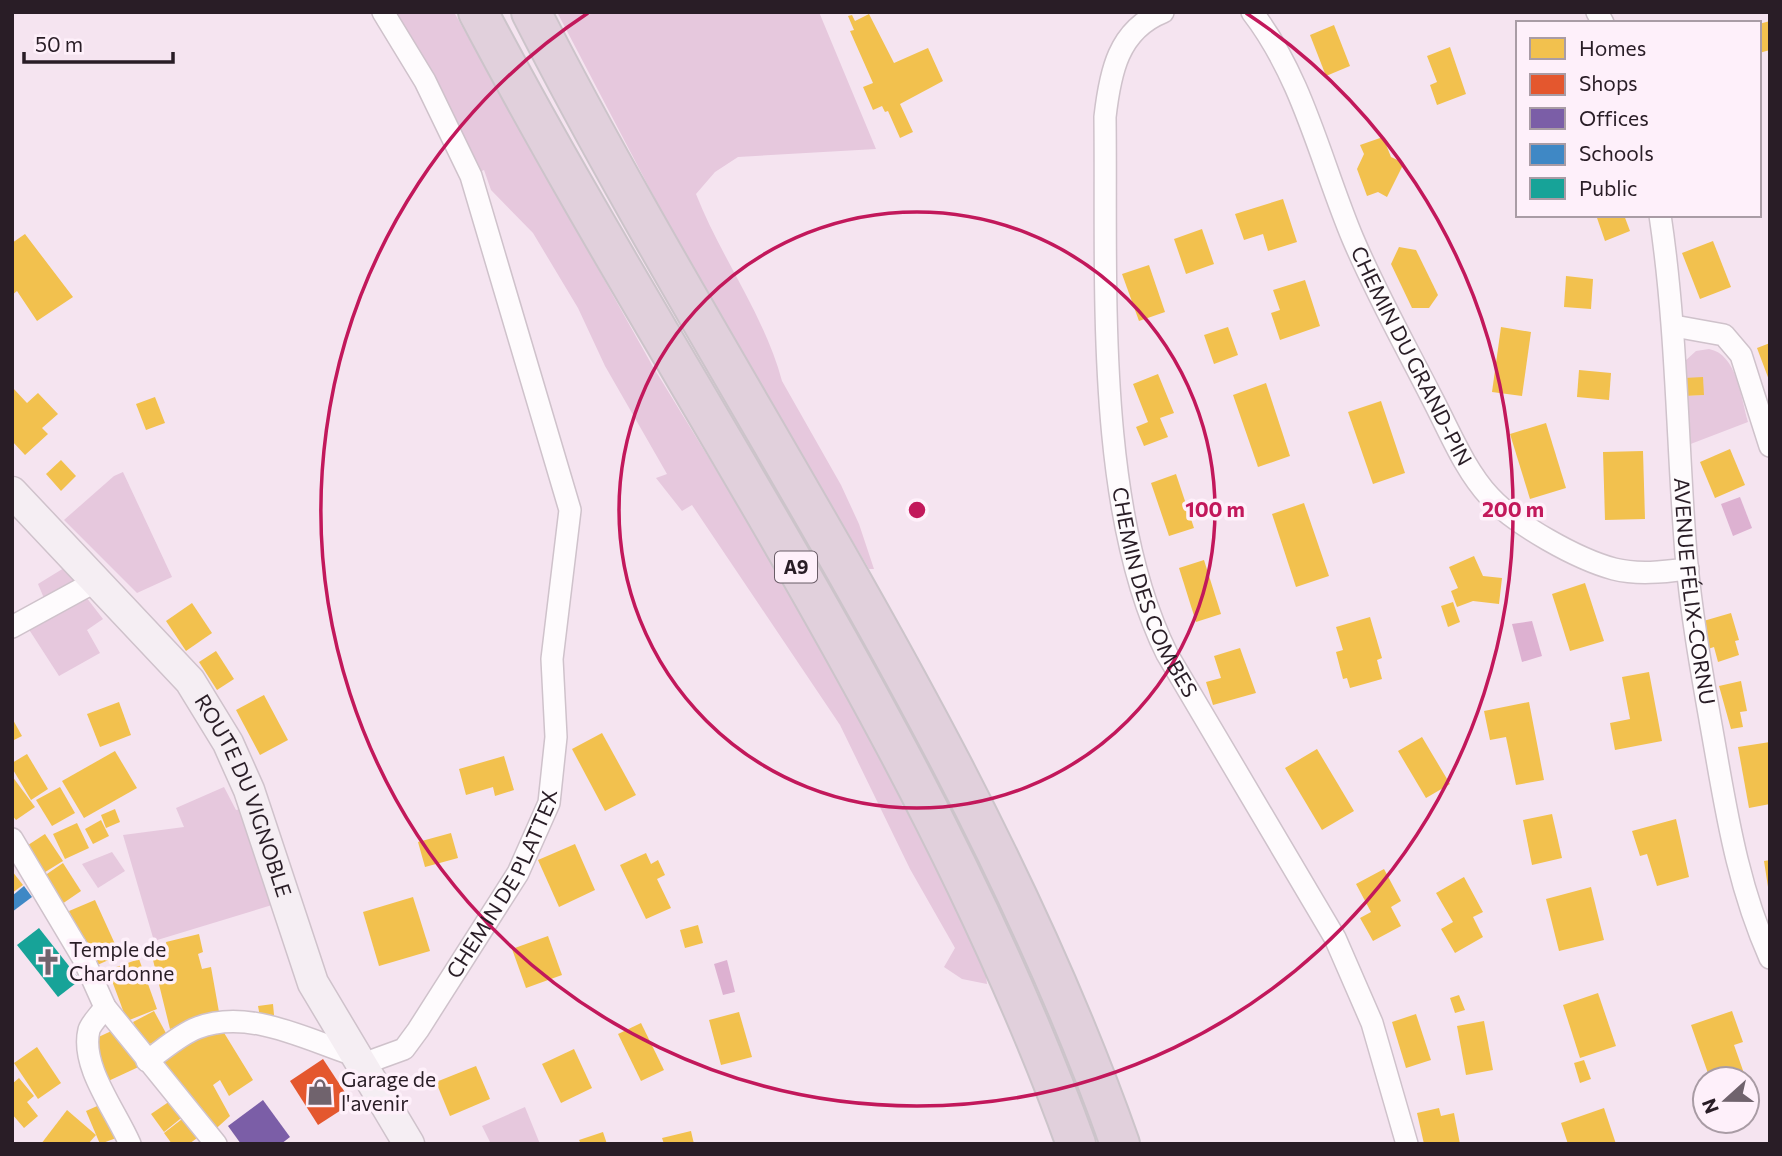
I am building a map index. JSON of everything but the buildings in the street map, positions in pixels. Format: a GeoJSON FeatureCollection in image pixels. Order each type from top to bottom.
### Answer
{"type":"FeatureCollection","features":[{"type":"Feature","properties":{"kind":"highway","name":"A9"},"geometry":{"type":"LineString","coordinates":[[478,12],[570,183],[744,477],[903,758],[987,925],[1021,1003],[1075,1142]]}},
{"type":"Feature","properties":{"kind":"highway","name":"A9"},"geometry":{"type":"LineString","coordinates":[[531,12],[606,155],[939,741],[1025,912],[1118,1136]]}},
{"type":"Feature","properties":{"kind":"street","name":"CHEMIN DE PLATTEX"},"geometry":{"type":"LineString","coordinates":[[357,1060],[404,1049],[518,873],[549,803],[556,737],[552,659],[570,510],[471,176],[425,81],[383,12]]}},
{"type":"Feature","properties":{"kind":"street","name":"CHEMIN DES COMBES"},"geometry":{"type":"LineString","coordinates":[[1163,12],[1148,18],[1123,43],[1109,84],[1105,117],[1110,377],[1122,509],[1149,618],[1167,654],[1335,938],[1372,1023],[1406,1144]]}},
{"type":"Feature","properties":{"kind":"street","name":"CHEMIN DU GRAND-PIN"},"geometry":{"type":"LineString","coordinates":[[1252,12],[1283,57],[1354,240],[1396,329],[1467,466],[1491,498],[1516,519],[1564,548],[1613,569],[1639,573],[1688,569]]}},
{"type":"Feature","properties":{"kind":"street","name":"AVENUE FÉLIX-CORNU"},"geometry":{"type":"LineString","coordinates":[[1660,217],[1674,326],[1688,569],[1696,648],[1734,851],[1750,912],[1770,958]]}},
{"type":"Feature","properties":{"kind":"street"},"geometry":{"type":"LineString","coordinates":[[1674,326],[1724,335],[1741,355],[1770,446]]}},
{"type":"Feature","properties":{"kind":"street","name":"ROUTE DU VIGNOBLE"},"geometry":{"type":"LineString","coordinates":[[12,492],[98,580],[190,681],[228,743],[249,790],[313,983],[409,1144]]}},
{"type":"Feature","properties":{"kind":"street"},"geometry":{"type":"LineString","coordinates":[[12,626],[98,580]]}},
{"type":"Feature","properties":{"kind":"street"},"geometry":{"type":"LineString","coordinates":[[14,843],[83,958],[105,1007],[216,1144]]}},
{"type":"Feature","properties":{"kind":"street"},"geometry":{"type":"LineString","coordinates":[[105,1007],[89,1030],[91,1070],[117,1114],[130,1144]]}},
{"type":"Feature","properties":{"kind":"street"},"geometry":{"type":"LineString","coordinates":[[147,1061],[194,1029],[244,1019],[357,1060]]}},
{"type":"Feature","properties":{"kind":"shaded area"},"geometry":{"type":"Polygon","coordinates":[[[383,12],[454,12],[652,365],[740,509],[848,697],[984,958],[987,984],[962,979],[944,967],[955,948],[910,869],[840,725],[692,505],[682,511],[656,478],[667,474],[605,366],[578,308],[533,233],[491,190],[484,170],[471,176],[383,12]]]}},
{"type":"Feature","properties":{"kind":"shaded area"},"geometry":{"type":"Polygon","coordinates":[[[557,12],[819,12],[876,149],[738,157],[715,172],[696,194],[753,309],[782,381],[841,485],[859,524],[874,569],[869,569],[685,256],[557,12]]]}},
{"type":"Feature","properties":{"kind":"shaded area"},"geometry":{"type":"Polygon","coordinates":[[[1709,349],[1726,359],[1732,368],[1748,422],[1688,445],[1685,396],[1704,395],[1684,378],[1684,362],[1696,351],[1709,349]]]}},
{"type":"Feature","properties":{"kind":"shaded area"},"geometry":{"type":"Polygon","coordinates":[[[123,472],[172,577],[137,593],[64,520],[114,476],[123,472]]]}},
{"type":"Feature","properties":{"kind":"shaded area"},"geometry":{"type":"Polygon","coordinates":[[[1740,497],[1752,528],[1733,536],[1721,504],[1740,497]]]}},
{"type":"Feature","properties":{"kind":"shaded area"},"geometry":{"type":"Polygon","coordinates":[[[64,568],[75,579],[74,588],[46,603],[38,584],[64,568]]]}},
{"type":"Feature","properties":{"kind":"shaded area"},"geometry":{"type":"Polygon","coordinates":[[[86,597],[103,619],[87,630],[100,653],[59,676],[28,628],[86,597]]]}},
{"type":"Feature","properties":{"kind":"shaded area"},"geometry":{"type":"Polygon","coordinates":[[[1532,621],[1542,656],[1522,662],[1512,624],[1532,621]]]}},
{"type":"Feature","properties":{"kind":"shaded area"},"geometry":{"type":"Polygon","coordinates":[[[224,787],[236,810],[245,808],[272,905],[154,941],[123,835],[184,827],[176,808],[224,787]]]}},
{"type":"Feature","properties":{"kind":"shaded area"},"geometry":{"type":"Polygon","coordinates":[[[112,852],[125,871],[98,888],[82,864],[112,852]]]}},
{"type":"Feature","properties":{"kind":"shaded area"},"geometry":{"type":"Polygon","coordinates":[[[727,960],[735,992],[723,995],[714,964],[727,960]]]}},
{"type":"Feature","properties":{"kind":"shaded area"},"geometry":{"type":"Polygon","coordinates":[[[525,1107],[540,1144],[491,1144],[482,1126],[525,1107]]]}},
{"type":"Feature","properties":{"kind":"place","name":"Temple de Chardonne"},"geometry":{"type":"Point","coordinates":[48,962]}},
{"type":"Feature","properties":{"kind":"place","name":"Garage de l'avenir"},"geometry":{"type":"Point","coordinates":[320,1092]}}]}
